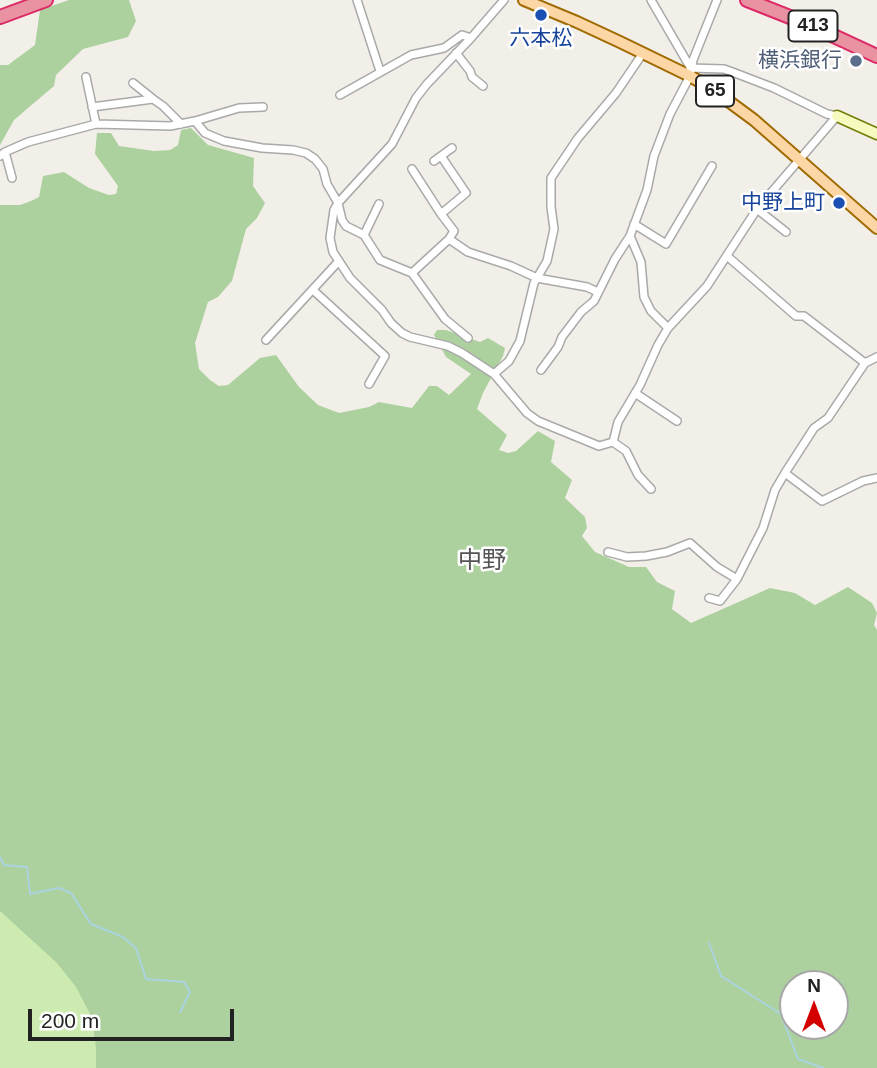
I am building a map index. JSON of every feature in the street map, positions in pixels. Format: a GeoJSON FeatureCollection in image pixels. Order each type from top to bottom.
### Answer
{"type":"FeatureCollection","features":[{"type":"Feature","properties":{"kind":"highway"},"geometry":{"type":"LineString","coordinates":[[0,17],[46,0]]}},
{"type":"Feature","properties":{"kind":"highway","name":"413"},"geometry":{"type":"LineString","coordinates":[[747,0],[877,56]]}},
{"type":"Feature","properties":{"kind":"main road","name":"65"},"geometry":{"type":"LineString","coordinates":[[524,0],[690,72],[745,113],[877,228]]}},
{"type":"Feature","properties":{"kind":"street"},"geometry":{"type":"LineString","coordinates":[[357,0],[380,71]]}},
{"type":"Feature","properties":{"kind":"street"},"geometry":{"type":"LineString","coordinates":[[503,0],[427,84],[416,98],[392,144],[338,203],[334,210],[330,238],[333,252],[350,278],[402,333],[455,349],[494,374],[527,413],[538,421],[599,446],[612,442]]}},
{"type":"Feature","properties":{"kind":"street"},"geometry":{"type":"LineString","coordinates":[[652,0],[690,72]]}},
{"type":"Feature","properties":{"kind":"street"},"geometry":{"type":"LineString","coordinates":[[541,370],[581,312],[594,301],[630,236],[647,190],[654,156],[717,0]]}},
{"type":"Feature","properties":{"kind":"street"},"geometry":{"type":"LineString","coordinates":[[340,95],[411,55],[444,48],[460,36],[471,38]]}},
{"type":"Feature","properties":{"kind":"street"},"geometry":{"type":"LineString","coordinates":[[494,374],[509,361],[520,341],[534,283],[547,261],[554,229],[551,178],[643,53]]}},
{"type":"Feature","properties":{"kind":"street"},"geometry":{"type":"LineString","coordinates":[[456,54],[472,77],[483,86]]}},
{"type":"Feature","properties":{"kind":"street"},"geometry":{"type":"LineString","coordinates":[[690,72],[724,69],[877,134]]}},
{"type":"Feature","properties":{"kind":"street"},"geometry":{"type":"LineString","coordinates":[[86,77],[96,124]]}},
{"type":"Feature","properties":{"kind":"street"},"geometry":{"type":"LineString","coordinates":[[133,83],[181,124]]}},
{"type":"Feature","properties":{"kind":"street"},"geometry":{"type":"LineString","coordinates":[[92,107],[153,99]]}},
{"type":"Feature","properties":{"kind":"street"},"geometry":{"type":"LineString","coordinates":[[12,178],[2,154],[28,142],[96,124],[181,124],[239,108],[263,107]]}},
{"type":"Feature","properties":{"kind":"street"},"geometry":{"type":"LineString","coordinates":[[612,442],[618,422],[668,328],[707,286],[757,209],[837,116]]}},
{"type":"Feature","properties":{"kind":"street"},"geometry":{"type":"LineString","coordinates":[[195,121],[205,133],[224,141],[293,150],[311,156],[323,169],[346,226],[364,235],[380,260],[412,273],[445,319],[468,338]]}},
{"type":"Feature","properties":{"kind":"street"},"geometry":{"type":"LineString","coordinates":[[441,214],[466,193],[437,158],[452,148]]}},
{"type":"Feature","properties":{"kind":"street"},"geometry":{"type":"LineString","coordinates":[[635,224],[666,244],[712,166]]}},
{"type":"Feature","properties":{"kind":"street"},"geometry":{"type":"LineString","coordinates":[[412,169],[454,231],[449,239],[412,273]]}},
{"type":"Feature","properties":{"kind":"street"},"geometry":{"type":"LineString","coordinates":[[364,235],[379,204]]}},
{"type":"Feature","properties":{"kind":"street"},"geometry":{"type":"LineString","coordinates":[[757,209],[786,232]]}},
{"type":"Feature","properties":{"kind":"street"},"geometry":{"type":"LineString","coordinates":[[630,236],[641,262],[644,297],[651,311],[668,328]]}},
{"type":"Feature","properties":{"kind":"street"},"geometry":{"type":"LineString","coordinates":[[449,239],[468,252],[537,278],[587,287],[598,292]]}},
{"type":"Feature","properties":{"kind":"street"},"geometry":{"type":"LineString","coordinates":[[727,256],[796,316],[804,316],[865,363]]}},
{"type":"Feature","properties":{"kind":"street"},"geometry":{"type":"LineString","coordinates":[[266,340],[338,262]]}},
{"type":"Feature","properties":{"kind":"street"},"geometry":{"type":"LineString","coordinates":[[313,290],[385,356],[369,384]]}},
{"type":"Feature","properties":{"kind":"street"},"geometry":{"type":"LineString","coordinates":[[709,598],[720,601],[737,579],[763,528],[775,490],[785,472],[814,428],[828,418],[865,363],[877,357]]}},
{"type":"Feature","properties":{"kind":"street"},"geometry":{"type":"LineString","coordinates":[[635,393],[677,421]]}},
{"type":"Feature","properties":{"kind":"street"},"geometry":{"type":"LineString","coordinates":[[612,442],[625,451],[638,475],[652,489]]}},
{"type":"Feature","properties":{"kind":"street"},"geometry":{"type":"LineString","coordinates":[[785,472],[822,501],[863,481],[877,478]]}},
{"type":"Feature","properties":{"kind":"street"},"geometry":{"type":"LineString","coordinates":[[608,552],[627,557],[646,556],[667,552],[690,543],[737,579]]}},
{"type":"Feature","properties":{"kind":"green space"},"geometry":{"type":"Polygon","coordinates":[[[69,0],[129,0],[136,21],[128,37],[83,49],[56,75],[54,86],[14,120],[0,145],[0,65],[8,65],[35,45],[40,10],[69,0]]]}},
{"type":"Feature","properties":{"kind":"green space"},"geometry":{"type":"Polygon","coordinates":[[[191,128],[208,145],[254,158],[253,186],[265,203],[257,218],[246,229],[232,281],[218,297],[208,302],[195,343],[199,369],[219,386],[228,385],[260,358],[276,355],[299,387],[318,405],[339,413],[369,407],[379,402],[412,408],[429,386],[437,386],[449,395],[471,374],[446,357],[434,335],[437,330],[446,330],[480,342],[488,338],[505,348],[477,409],[507,435],[499,450],[508,453],[516,451],[538,431],[555,441],[551,462],[572,480],[565,498],[585,517],[587,528],[582,536],[595,552],[629,567],[646,567],[657,582],[675,591],[672,609],[691,623],[770,588],[795,593],[815,605],[848,587],[872,603],[877,613],[874,625],[877,630],[877,1068],[96,1068],[92,1018],[76,987],[57,963],[0,911],[0,205],[20,205],[39,197],[43,176],[64,172],[89,188],[109,195],[116,194],[118,186],[95,154],[97,133],[111,133],[119,146],[154,151],[170,150],[178,145],[181,130],[191,128]]]}},
{"type":"Feature","properties":{"kind":"green space"},"geometry":{"type":"Polygon","coordinates":[[[0,893],[191,1068],[0,1068],[0,893]]]}},
{"type":"Feature","properties":{"kind":"waterway"},"geometry":{"type":"LineString","coordinates":[[0,857],[4,865],[27,867],[30,894],[59,888],[71,893],[91,924],[123,937],[136,948],[146,979],[184,982],[190,992],[180,1012]]}},
{"type":"Feature","properties":{"kind":"waterway"},"geometry":{"type":"LineString","coordinates":[[709,943],[721,976],[781,1014],[798,1059],[823,1068]]}},
{"type":"Feature","properties":{"kind":"place","name":"六本松"},"geometry":{"type":"Point","coordinates":[541,15]}},
{"type":"Feature","properties":{"kind":"place","name":"横浜銀行"},"geometry":{"type":"Point","coordinates":[856,61]}},
{"type":"Feature","properties":{"kind":"place","name":"中野上町"},"geometry":{"type":"Point","coordinates":[839,203]}},
{"type":"Feature","properties":{"kind":"district","name":"中野"},"geometry":{"type":"Point","coordinates":[482,561]}}]}
